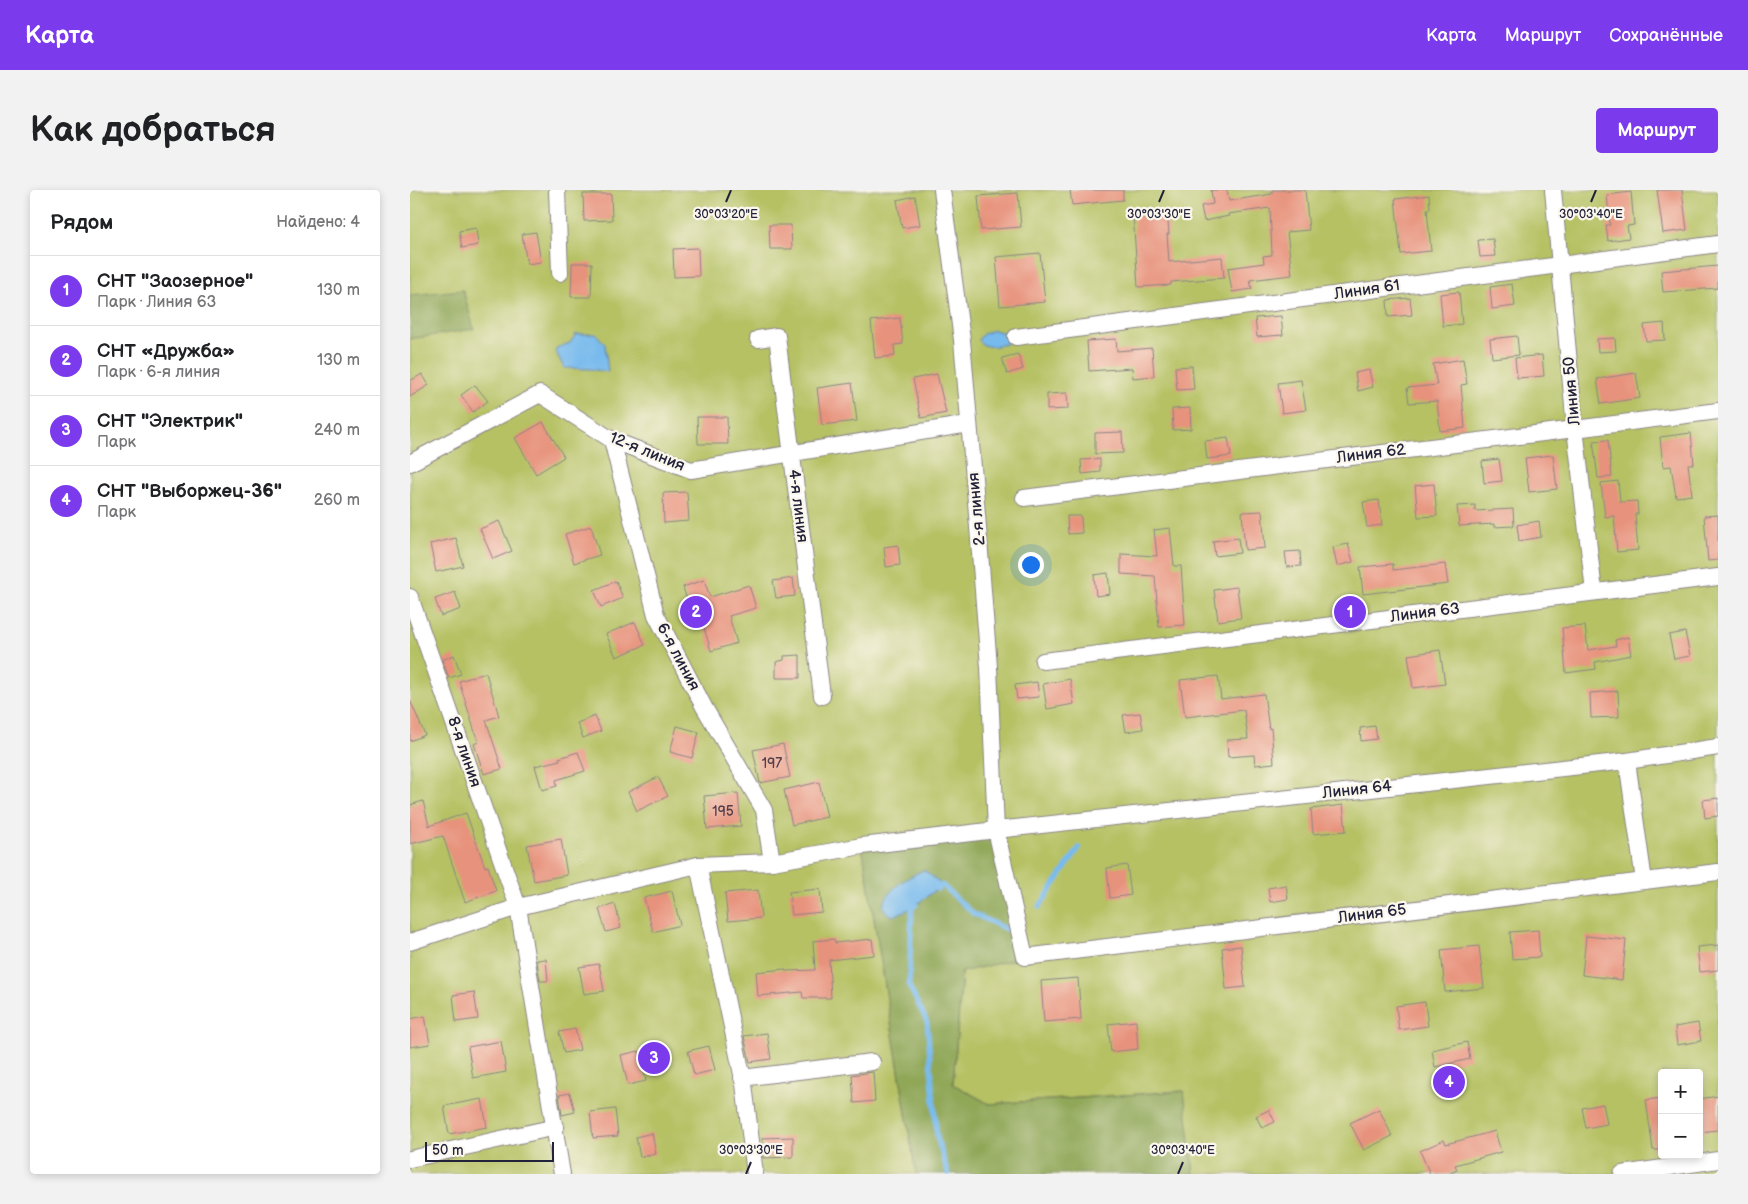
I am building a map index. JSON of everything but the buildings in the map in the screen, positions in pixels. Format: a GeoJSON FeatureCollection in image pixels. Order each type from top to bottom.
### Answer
{"type":"FeatureCollection","features":[{"type":"Feature","properties":{"kind":"street"},"geometry":{"type":"LineString","coordinates":[[557,190],[560,273]]}},
{"type":"Feature","properties":{"kind":"street","name":"2-я линия"},"geometry":{"type":"LineString","coordinates":[[942,190],[962,340],[989,667],[996,830],[1025,957]]}},
{"type":"Feature","properties":{"kind":"street","name":"Линия 50"},"geometry":{"type":"LineString","coordinates":[[1553,190],[1575,428],[1594,592]]}},
{"type":"Feature","properties":{"kind":"street","name":"Линия 61"},"geometry":{"type":"LineString","coordinates":[[1016,337],[1718,244]]}},
{"type":"Feature","properties":{"kind":"street","name":"4-я линия"},"geometry":{"type":"LineString","coordinates":[[758,338],[777,336],[822,696]]}},
{"type":"Feature","properties":{"kind":"street","name":"12-я линия"},"geometry":{"type":"LineString","coordinates":[[410,463],[540,394],[612,440],[691,470],[969,424]]}},
{"type":"Feature","properties":{"kind":"street","name":"Линия 62"},"geometry":{"type":"LineString","coordinates":[[1024,498],[1718,411]]}},
{"type":"Feature","properties":{"kind":"street","name":"6-я линия"},"geometry":{"type":"LineString","coordinates":[[612,440],[656,615],[704,707],[764,810],[772,862]]}},
{"type":"Feature","properties":{"kind":"street","name":"Линия 63"},"geometry":{"type":"LineString","coordinates":[[1043,661],[1718,577]]}},
{"type":"Feature","properties":{"kind":"street","name":"8-я линия"},"geometry":{"type":"LineString","coordinates":[[410,597],[518,907],[556,1127],[562,1174]]}},
{"type":"Feature","properties":{"kind":"street","name":"Линия 64"},"geometry":{"type":"LineString","coordinates":[[410,942],[518,907],[698,865],[772,862],[862,846],[1627,761],[1718,747]]}},
{"type":"Feature","properties":{"kind":"street"},"geometry":{"type":"LineString","coordinates":[[1627,761],[1644,881]]}},
{"type":"Feature","properties":{"kind":"street"},"geometry":{"type":"LineString","coordinates":[[698,865],[742,1078],[755,1174]]}},
{"type":"Feature","properties":{"kind":"street","name":"Линия 65"},"geometry":{"type":"LineString","coordinates":[[1025,957],[1718,872]]}},
{"type":"Feature","properties":{"kind":"street"},"geometry":{"type":"LineString","coordinates":[[742,1078],[872,1062]]}},
{"type":"Feature","properties":{"kind":"street"},"geometry":{"type":"LineString","coordinates":[[410,1159],[556,1127]]}},
{"type":"Feature","properties":{"kind":"street"},"geometry":{"type":"LineString","coordinates":[[1622,1174],[1718,1160]]}},
{"type":"Feature","properties":{"kind":"green space"},"geometry":{"type":"Polygon","coordinates":[[[410,190],[1718,190],[1718,1174],[1194,1174],[1183,1091],[989,1104],[953,1084],[962,972],[996,830],[862,846],[916,1174],[410,1174],[410,190]]]}},
{"type":"Feature","properties":{"kind":"green space"},"geometry":{"type":"Polygon","coordinates":[[[463,290],[474,329],[410,339],[410,295],[463,290]]]}},
{"type":"Feature","properties":{"kind":"green space"},"geometry":{"type":"Polygon","coordinates":[[[996,830],[1025,957],[962,972],[953,1084],[989,1104],[1184,1091],[1194,1174],[916,1174],[862,846],[996,830]]]}},
{"type":"Feature","properties":{"kind":"water"},"geometry":{"type":"Polygon","coordinates":[[[993,330],[1006,333],[1008,339],[1006,344],[987,346],[978,340],[983,334],[993,330]]]}},
{"type":"Feature","properties":{"kind":"water"},"geometry":{"type":"Polygon","coordinates":[[[576,334],[596,334],[605,344],[608,372],[564,368],[556,348],[570,343],[576,334]]]}},
{"type":"Feature","properties":{"kind":"water"},"geometry":{"type":"Polygon","coordinates":[[[924,870],[942,885],[912,908],[893,916],[886,912],[883,906],[889,894],[905,880],[924,870]]]}},
{"type":"Feature","properties":{"kind":"waterway"},"geometry":{"type":"LineString","coordinates":[[1039,907],[1079,848]]}},
{"type":"Feature","properties":{"kind":"waterway"},"geometry":{"type":"LineString","coordinates":[[937,889],[942,885],[974,914],[1008,930]]}},
{"type":"Feature","properties":{"kind":"waterway"},"geometry":{"type":"LineString","coordinates":[[916,905],[912,908],[909,986],[927,1022],[937,1137],[948,1174]]}},
{"type":"Feature","properties":{"kind":"place","name":"СНТ «Дружба»"},"geometry":{"type":"Point","coordinates":[696,612]}},
{"type":"Feature","properties":{"kind":"place","name":"СНТ \"Заозерное\""},"geometry":{"type":"Point","coordinates":[1350,612]}},
{"type":"Feature","properties":{"kind":"place","name":"СНТ \"Электрик\""},"geometry":{"type":"Point","coordinates":[654,1058]}},
{"type":"Feature","properties":{"kind":"place","name":"СНТ \"Выборжец-36\""},"geometry":{"type":"Point","coordinates":[1449,1082]}}]}
